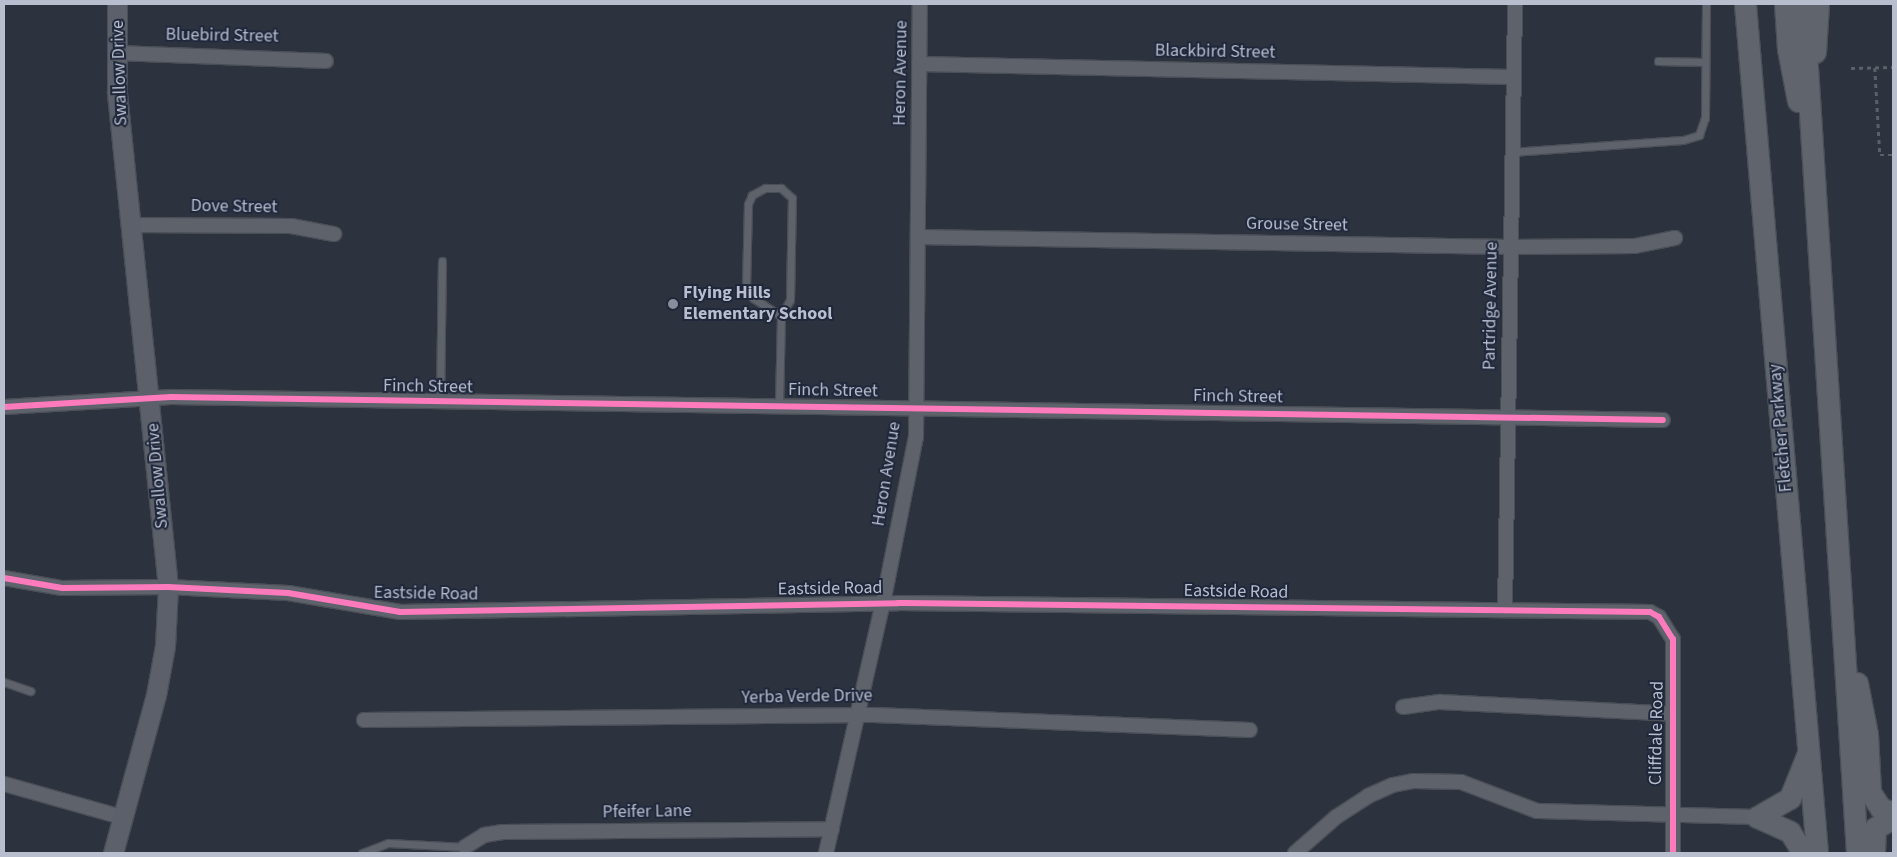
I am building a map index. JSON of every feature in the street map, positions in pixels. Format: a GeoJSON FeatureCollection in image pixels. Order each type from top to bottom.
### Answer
{"type":"FeatureCollection","features":[{"type":"Feature","properties":{"kind":"main road","name":"Fletcher Parkway"},"geometry":{"type":"LineString","coordinates":[[1745,4],[1818,853]]}},
{"type":"Feature","properties":{"kind":"main road"},"geometry":{"type":"LineString","coordinates":[[1785,4],[1788,49],[1813,177]]}},
{"type":"Feature","properties":{"kind":"main road"},"geometry":{"type":"LineString","coordinates":[[1803,4],[1857,853]]}},
{"type":"Feature","properties":{"kind":"main road"},"geometry":{"type":"LineString","coordinates":[[1808,94],[1820,21],[1818,4]]}},
{"type":"Feature","properties":{"kind":"main road"},"geometry":{"type":"LineString","coordinates":[[1840,600],[1867,734],[1870,792],[1881,809],[1893,812]]}},
{"type":"Feature","properties":{"kind":"main road"},"geometry":{"type":"LineString","coordinates":[[1757,817],[1790,798],[1809,749]]}},
{"type":"Feature","properties":{"kind":"main road"},"geometry":{"type":"LineString","coordinates":[[1757,817],[1790,832],[1803,853]]}},
{"type":"Feature","properties":{"kind":"main road"},"geometry":{"type":"LineString","coordinates":[[1874,853],[1875,828],[1893,818]]}},
{"type":"Feature","properties":{"kind":"street","name":"Swallow Drive"},"geometry":{"type":"LineString","coordinates":[[113,853],[125,818],[156,695],[165,646],[168,587],[133,225],[117,92],[117,4]]}},
{"type":"Feature","properties":{"kind":"street","name":"Heron Avenue"},"geometry":{"type":"LineString","coordinates":[[826,853],[883,603],[916,437],[920,4]]}},
{"type":"Feature","properties":{"kind":"street","name":"Partridge Avenue"},"geometry":{"type":"LineString","coordinates":[[1505,610],[1511,247],[1511,77],[1514,4]]}},
{"type":"Feature","properties":{"kind":"street","name":"Bluebird Street"},"geometry":{"type":"LineString","coordinates":[[117,53],[326,60]]}},
{"type":"Feature","properties":{"kind":"street","name":"Blackbird Street"},"geometry":{"type":"LineString","coordinates":[[920,64],[1511,77]]}},
{"type":"Feature","properties":{"kind":"street","name":"Dove Street"},"geometry":{"type":"LineString","coordinates":[[133,225],[291,226],[334,234]]}},
{"type":"Feature","properties":{"kind":"street","name":"Grouse Street"},"geometry":{"type":"LineString","coordinates":[[918,237],[1511,247],[1635,246],[1675,238]]}},
{"type":"Feature","properties":{"kind":"street","name":"Finch Street"},"geometry":{"type":"LineString","coordinates":[[4,407],[150,399],[915,407],[1663,420]]}},
{"type":"Feature","properties":{"kind":"street","name":"Eastside Road"},"geometry":{"type":"LineString","coordinates":[[4,578],[62,588],[168,587],[288,593],[400,612],[883,603],[1650,612],[1659,617]]}},
{"type":"Feature","properties":{"kind":"street","name":"Cliffdale Road"},"geometry":{"type":"LineString","coordinates":[[1659,617],[1673,638],[1673,853]]}},
{"type":"Feature","properties":{"kind":"street"},"geometry":{"type":"LineString","coordinates":[[1403,707],[1440,702],[1673,714]]}},
{"type":"Feature","properties":{"kind":"street","name":"Yerba Verde Drive"},"geometry":{"type":"LineString","coordinates":[[364,720],[857,716],[1250,730]]}},
{"type":"Feature","properties":{"kind":"street"},"geometry":{"type":"LineString","coordinates":[[1295,853],[1336,817],[1368,796],[1393,785],[1414,781],[1461,782],[1537,811],[1673,817],[1757,817]]}},
{"type":"Feature","properties":{"kind":"street"},"geometry":{"type":"LineString","coordinates":[[4,784],[125,818]]}},
{"type":"Feature","properties":{"kind":"street","name":"Pfeifer Lane"},"geometry":{"type":"LineString","coordinates":[[465,847],[484,835],[503,832],[832,829]]}},
{"type":"Feature","properties":{"kind":"lane"},"geometry":{"type":"LineString","coordinates":[[1511,152],[1683,140],[1699,135],[1705,118],[1706,4]]}},
{"type":"Feature","properties":{"kind":"lane"},"geometry":{"type":"LineString","coordinates":[[1658,62],[1706,62]]}},
{"type":"Feature","properties":{"kind":"lane"},"geometry":{"type":"LineString","coordinates":[[779,406],[781,316],[790,300],[792,198],[781,188],[765,188],[752,195],[748,204],[746,284],[753,298],[781,316]]}},
{"type":"Feature","properties":{"kind":"lane"},"geometry":{"type":"LineString","coordinates":[[440,402],[442,261]]}},
{"type":"Feature","properties":{"kind":"lane"},"geometry":{"type":"LineString","coordinates":[[4,682],[30,691]]}},
{"type":"Feature","properties":{"kind":"lane"},"geometry":{"type":"LineString","coordinates":[[362,853],[388,843],[465,847]]}},
{"type":"Feature","properties":{"kind":"path"},"geometry":{"type":"LineString","coordinates":[[1851,68],[1893,68]]}},
{"type":"Feature","properties":{"kind":"path"},"geometry":{"type":"LineString","coordinates":[[1875,68],[1880,155],[1893,155]]}},
{"type":"Feature","properties":{"kind":"cycle path"},"geometry":{"type":"LineString","coordinates":[[4,407],[171,397],[1663,420]]}},
{"type":"Feature","properties":{"kind":"cycle path"},"geometry":{"type":"LineString","coordinates":[[4,578],[62,588],[168,587],[288,593],[400,612],[898,603],[1650,612],[1659,617],[1673,639],[1673,853]]}},
{"type":"Feature","properties":{"kind":"place","name":"Flying Hills Elementary School"},"geometry":{"type":"Point","coordinates":[673,304]}}]}
